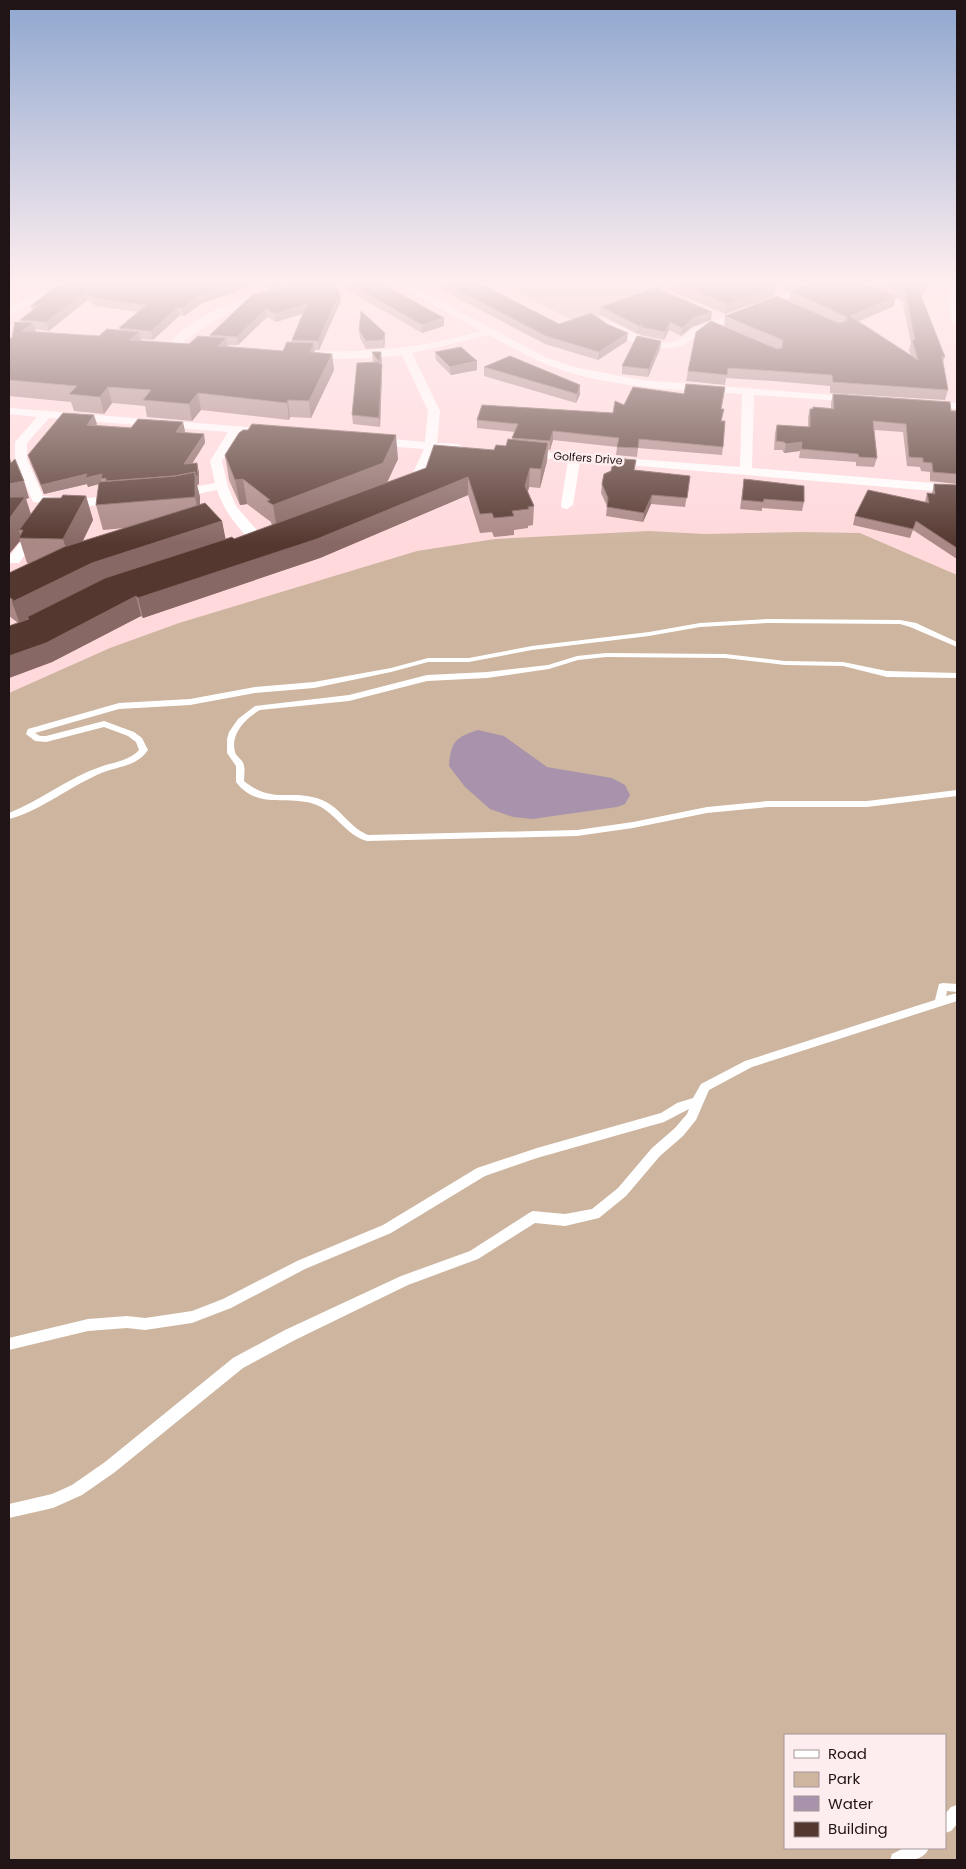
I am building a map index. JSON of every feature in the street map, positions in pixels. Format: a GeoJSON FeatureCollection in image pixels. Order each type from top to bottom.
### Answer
{"type":"FeatureCollection","features":[{"type":"Feature","properties":{"kind":"street"},"geometry":{"type":"LineString","coordinates":[[391,492],[418,475],[431,446],[434,411],[414,369]]}},
{"type":"Feature","properties":{"kind":"street"},"geometry":{"type":"LineString","coordinates":[[570,369],[640,382],[868,400]]}},
{"type":"Feature","properties":{"kind":"street"},"geometry":{"type":"LineString","coordinates":[[746,471],[748,392]]}},
{"type":"Feature","properties":{"kind":"street"},"geometry":{"type":"LineString","coordinates":[[917,404],[957,406]]}},
{"type":"Feature","properties":{"kind":"street"},"geometry":{"type":"LineString","coordinates":[[9,411],[285,434]]}},
{"type":"Feature","properties":{"kind":"street"},"geometry":{"type":"LineString","coordinates":[[46,414],[21,442],[21,459],[38,499],[50,510]]}},
{"type":"Feature","properties":{"kind":"street"},"geometry":{"type":"LineString","coordinates":[[236,429],[216,461],[220,486],[236,519],[264,540]]}},
{"type":"Feature","properties":{"kind":"street"},"geometry":{"type":"LineString","coordinates":[[11,435],[26,436]]}},
{"type":"Feature","properties":{"kind":"street"},"geometry":{"type":"LineString","coordinates":[[363,440],[470,449]]}},
{"type":"Feature","properties":{"kind":"street","name":"Golfers Drive"},"geometry":{"type":"LineString","coordinates":[[508,452],[957,489]]}},
{"type":"Feature","properties":{"kind":"street"},"geometry":{"type":"LineString","coordinates":[[567,505],[575,457]]}},
{"type":"Feature","properties":{"kind":"street"},"geometry":{"type":"LineString","coordinates":[[161,496],[220,486]]}},
{"type":"Feature","properties":{"kind":"street"},"geometry":{"type":"LineString","coordinates":[[14,560],[50,510],[132,498]]}},
{"type":"Feature","properties":{"kind":"street"},"geometry":{"type":"LineString","coordinates":[[242,548],[264,540]]}},
{"type":"Feature","properties":{"kind":"lane"},"geometry":{"type":"LineString","coordinates":[[9,816],[53,796],[92,774],[139,758],[144,750],[139,740],[104,724],[46,738],[38,739],[30,734],[31,731],[40,728],[119,706],[200,701],[255,690],[314,686],[391,670],[428,660],[469,660],[532,648],[738,622],[900,622],[914,625],[957,645]]}},
{"type":"Feature","properties":{"kind":"lane"},"geometry":{"type":"LineString","coordinates":[[957,676],[887,674],[843,664],[785,663],[724,656],[599,656],[577,658],[549,667],[487,675],[427,678],[349,698],[258,708],[251,712],[232,732],[230,742],[232,756],[240,766],[240,782],[250,792],[265,797],[320,803],[334,813],[357,835],[367,838],[577,832],[633,825],[707,810],[768,804],[867,804],[957,793]]}},
{"type":"Feature","properties":{"kind":"lane"},"geometry":{"type":"LineString","coordinates":[[939,1003],[943,987],[957,988]]}},
{"type":"Feature","properties":{"kind":"lane"},"geometry":{"type":"LineString","coordinates":[[9,1510],[53,1501],[77,1490],[110,1467],[238,1363],[290,1335],[405,1280],[474,1255],[533,1217],[564,1220],[595,1214],[622,1192],[656,1152],[679,1132],[692,1116],[705,1087],[749,1064],[957,997]]}},
{"type":"Feature","properties":{"kind":"lane"},"geometry":{"type":"LineString","coordinates":[[9,1344],[88,1325],[127,1322],[144,1324],[192,1317],[227,1304],[301,1265],[387,1229],[481,1172],[537,1152],[664,1117],[681,1106],[697,1102]]}},
{"type":"Feature","properties":{"kind":"lane"},"geometry":{"type":"LineString","coordinates":[[946,1824],[957,1813]]}},
{"type":"Feature","properties":{"kind":"lane"},"geometry":{"type":"LineString","coordinates":[[898,1860],[919,1849]]}},
{"type":"Feature","properties":{"kind":"green space"},"geometry":{"type":"Polygon","coordinates":[[[649,531],[705,534],[860,533],[957,575],[957,1860],[9,1860],[9,693],[110,648],[179,623],[417,551],[495,539],[649,531]]]}},
{"type":"Feature","properties":{"kind":"water"},"geometry":{"type":"Polygon","coordinates":[[[478,730],[504,736],[547,767],[612,778],[625,785],[630,795],[625,804],[617,807],[532,819],[513,817],[490,809],[465,787],[449,766],[451,751],[456,741],[464,735],[478,730]]]}},
{"type":"Feature","properties":{"kind":"building"},"geometry":{"type":"Polygon","coordinates":[[[9,369],[325,369],[309,401],[288,400],[287,403],[198,393],[189,404],[143,400],[151,390],[108,387],[100,397],[69,394],[77,386],[9,380],[9,369]]]}},
{"type":"Feature","properties":{"kind":"building"},"geometry":{"type":"Polygon","coordinates":[[[356,369],[382,369],[379,418],[352,415],[356,369]]]}},
{"type":"Feature","properties":{"kind":"building"},"geometry":{"type":"Polygon","coordinates":[[[492,369],[542,369],[580,385],[577,394],[492,369]]]}},
{"type":"Feature","properties":{"kind":"building"},"geometry":{"type":"Polygon","coordinates":[[[688,369],[728,369],[727,375],[688,371],[688,369]]]}},
{"type":"Feature","properties":{"kind":"building"},"geometry":{"type":"Polygon","coordinates":[[[746,369],[944,369],[948,390],[833,382],[832,375],[746,369]]]}},
{"type":"Feature","properties":{"kind":"building"},"geometry":{"type":"Polygon","coordinates":[[[686,384],[725,387],[721,409],[724,409],[721,421],[725,421],[723,447],[639,439],[638,448],[617,447],[619,438],[553,431],[550,441],[512,438],[518,424],[477,420],[482,405],[613,413],[615,401],[624,405],[633,387],[684,394],[686,384]]]}},
{"type":"Feature","properties":{"kind":"building"},"geometry":{"type":"Polygon","coordinates":[[[833,394],[950,402],[951,411],[957,411],[957,474],[933,472],[932,463],[923,462],[923,458],[909,457],[906,424],[873,421],[877,458],[859,457],[858,454],[801,449],[802,442],[786,444],[776,441],[777,425],[810,427],[810,409],[813,409],[813,407],[834,409],[833,394]]]}},
{"type":"Feature","properties":{"kind":"building"},"geometry":{"type":"Polygon","coordinates":[[[63,413],[94,415],[87,425],[131,428],[138,419],[183,422],[176,432],[204,434],[184,464],[197,463],[198,476],[195,476],[195,472],[175,476],[106,481],[106,478],[101,479],[102,474],[85,478],[87,474],[41,485],[28,455],[63,413]]]}},
{"type":"Feature","properties":{"kind":"building"},"geometry":{"type":"Polygon","coordinates":[[[252,424],[396,435],[383,463],[273,505],[267,501],[270,500],[243,479],[235,480],[225,455],[239,433],[243,430],[248,430],[252,424]]]}},
{"type":"Feature","properties":{"kind":"building"},"geometry":{"type":"Polygon","coordinates":[[[508,439],[548,443],[541,469],[530,468],[525,486],[534,506],[528,507],[529,509],[512,511],[514,516],[494,518],[492,513],[480,514],[468,477],[317,539],[138,598],[136,596],[46,643],[9,656],[9,626],[29,619],[27,617],[105,578],[232,537],[234,539],[426,468],[434,445],[494,450],[496,445],[506,446],[508,439]]]}},
{"type":"Feature","properties":{"kind":"building"},"geometry":{"type":"Polygon","coordinates":[[[9,457],[11,463],[15,459],[24,481],[9,484],[9,457]]]}},
{"type":"Feature","properties":{"kind":"building"},"geometry":{"type":"Polygon","coordinates":[[[614,458],[636,460],[634,470],[690,476],[687,498],[652,495],[644,513],[607,507],[608,498],[602,484],[604,474],[611,471],[614,458]]]}},
{"type":"Feature","properties":{"kind":"building"},"geometry":{"type":"Polygon","coordinates":[[[195,472],[195,497],[96,505],[99,482],[175,476],[195,472]]]}},
{"type":"Feature","properties":{"kind":"building"},"geometry":{"type":"Polygon","coordinates":[[[744,479],[804,486],[804,502],[764,499],[763,502],[742,500],[744,479]]]}},
{"type":"Feature","properties":{"kind":"building"},"geometry":{"type":"Polygon","coordinates":[[[934,484],[957,485],[957,548],[916,521],[913,529],[855,516],[868,490],[929,503],[927,493],[935,494],[934,484]]]}},
{"type":"Feature","properties":{"kind":"building"},"geometry":{"type":"Polygon","coordinates":[[[63,495],[86,496],[63,539],[19,538],[23,530],[19,530],[43,498],[61,498],[63,495]]]}},
{"type":"Feature","properties":{"kind":"building"},"geometry":{"type":"Polygon","coordinates":[[[9,497],[25,497],[9,519],[9,497]]]}},
{"type":"Feature","properties":{"kind":"building"},"geometry":{"type":"Polygon","coordinates":[[[205,503],[222,521],[92,563],[12,602],[13,600],[9,597],[9,573],[64,547],[205,503]]]}}]}
